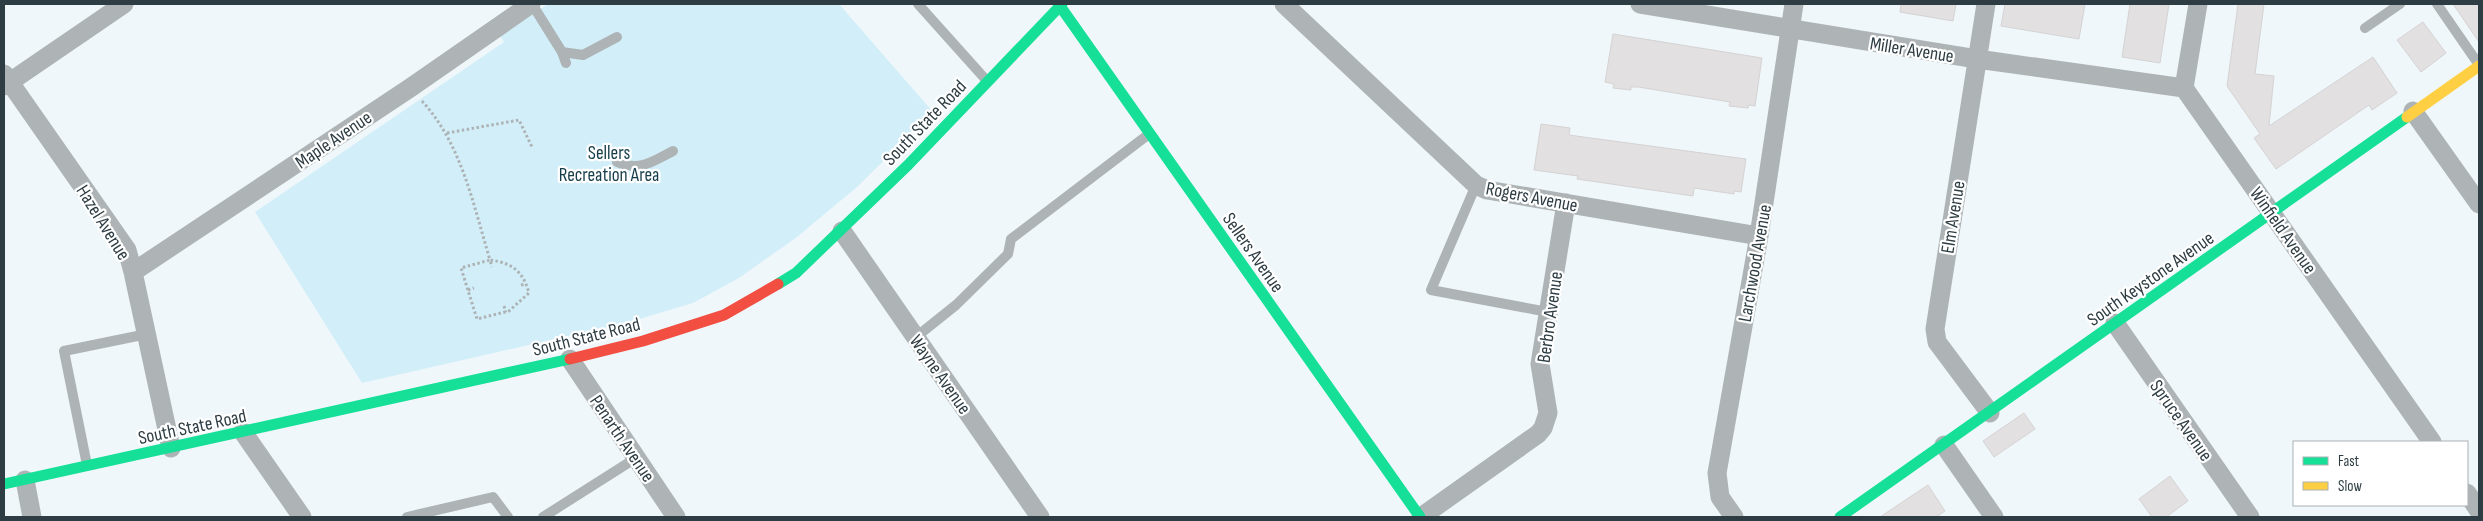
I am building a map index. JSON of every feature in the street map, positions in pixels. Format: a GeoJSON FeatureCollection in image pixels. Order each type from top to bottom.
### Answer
{"type":"FeatureCollection","features":[{"type":"Feature","properties":{"kind":"street"},"geometry":{"type":"LineString","coordinates":[[5,81],[124,4]]}},
{"type":"Feature","properties":{"kind":"street","name":"Maple Avenue"},"geometry":{"type":"LineString","coordinates":[[133,272],[410,88],[531,4]]}},
{"type":"Feature","properties":{"kind":"street","name":"Rogers Avenue"},"geometry":{"type":"LineString","coordinates":[[1284,4],[1476,185],[1487,190],[1759,236]]}},
{"type":"Feature","properties":{"kind":"street","name":"Miller Avenue"},"geometry":{"type":"LineString","coordinates":[[1640,4],[1977,59],[2184,88]]}},
{"type":"Feature","properties":{"kind":"street","name":"Larchwood Avenue"},"geometry":{"type":"LineString","coordinates":[[1734,517],[1720,497],[1717,473],[1759,236],[1794,4]]}},
{"type":"Feature","properties":{"kind":"street","name":"Elm Avenue"},"geometry":{"type":"LineString","coordinates":[[1986,4],[1935,329],[1937,342],[1990,413]]}},
{"type":"Feature","properties":{"kind":"street"},"geometry":{"type":"LineString","coordinates":[[2184,88],[2198,4]]}},
{"type":"Feature","properties":{"kind":"street","name":"South State Road"},"geometry":{"type":"LineString","coordinates":[[4,484],[570,359],[643,341],[724,315],[796,273],[908,165],[1061,5]]}},
{"type":"Feature","properties":{"kind":"street","name":"Sellers Avenue"},"geometry":{"type":"LineString","coordinates":[[1061,5],[1420,517]]}},
{"type":"Feature","properties":{"kind":"street","name":"South Keystone Avenue"},"geometry":{"type":"LineString","coordinates":[[1840,517],[2272,214],[2413,111],[2479,66]]}},
{"type":"Feature","properties":{"kind":"street","name":"Hazel Avenue"},"geometry":{"type":"LineString","coordinates":[[5,81],[126,250],[133,272],[171,448]]}},
{"type":"Feature","properties":{"kind":"street","name":"Winfield Avenue"},"geometry":{"type":"LineString","coordinates":[[2184,88],[2431,441]]}},
{"type":"Feature","properties":{"kind":"street"},"geometry":{"type":"LineString","coordinates":[[2413,111],[2479,204]]}},
{"type":"Feature","properties":{"kind":"street","name":"Berbro Avenue"},"geometry":{"type":"LineString","coordinates":[[1420,517],[1538,434],[1543,428],[1548,413],[1540,364],[1566,203]]}},
{"type":"Feature","properties":{"kind":"street","name":"Wayne Avenue"},"geometry":{"type":"LineString","coordinates":[[842,230],[1040,517]]}},
{"type":"Feature","properties":{"kind":"street","name":"Spruce Avenue"},"geometry":{"type":"LineString","coordinates":[[2115,324],[2250,517]]}},
{"type":"Feature","properties":{"kind":"street","name":"Penarth Avenue"},"geometry":{"type":"LineString","coordinates":[[570,359],[676,517]]}},
{"type":"Feature","properties":{"kind":"street"},"geometry":{"type":"LineString","coordinates":[[243,432],[302,517]]}},
{"type":"Feature","properties":{"kind":"street"},"geometry":{"type":"LineString","coordinates":[[1944,445],[1994,517]]}},
{"type":"Feature","properties":{"kind":"street"},"geometry":{"type":"LineString","coordinates":[[25,480],[32,517]]}},
{"type":"Feature","properties":{"kind":"street"},"geometry":{"type":"LineString","coordinates":[[2468,494],[2479,511]]}},
{"type":"Feature","properties":{"kind":"lane"},"geometry":{"type":"LineString","coordinates":[[531,4],[562,52],[566,63]]}},
{"type":"Feature","properties":{"kind":"lane"},"geometry":{"type":"LineString","coordinates":[[918,4],[988,82]]}},
{"type":"Feature","properties":{"kind":"lane"},"geometry":{"type":"LineString","coordinates":[[2365,28],[2400,4]]}},
{"type":"Feature","properties":{"kind":"lane"},"geometry":{"type":"LineString","coordinates":[[2437,4],[2479,66]]}},
{"type":"Feature","properties":{"kind":"lane"},"geometry":{"type":"LineString","coordinates":[[562,52],[583,54],[617,37]]}},
{"type":"Feature","properties":{"kind":"lane"},"geometry":{"type":"LineString","coordinates":[[916,338],[956,305],[1008,254],[1011,239],[1149,133]]}},
{"type":"Feature","properties":{"kind":"lane"},"geometry":{"type":"LineString","coordinates":[[617,162],[629,167],[645,166],[674,151]]}},
{"type":"Feature","properties":{"kind":"lane"},"geometry":{"type":"LineString","coordinates":[[1476,185],[1431,290],[1548,312]]}},
{"type":"Feature","properties":{"kind":"lane"},"geometry":{"type":"LineString","coordinates":[[87,466],[64,351],[147,334]]}},
{"type":"Feature","properties":{"kind":"lane"},"geometry":{"type":"LineString","coordinates":[[544,517],[636,458]]}},
{"type":"Feature","properties":{"kind":"lane"},"geometry":{"type":"LineString","coordinates":[[407,517],[493,497],[508,517]]}},
{"type":"Feature","properties":{"kind":"path"},"geometry":{"type":"LineString","coordinates":[[410,88],[447,133],[460,162],[492,268]]}},
{"type":"Feature","properties":{"kind":"path"},"geometry":{"type":"LineString","coordinates":[[447,133],[519,120],[532,147]]}},
{"type":"Feature","properties":{"kind":"path"},"geometry":{"type":"LineString","coordinates":[[490,260],[505,262],[524,277],[526,284],[529,293],[506,312],[477,320],[461,268],[490,260]]}},
{"type":"Feature","properties":{"kind":"path"},"geometry":{"type":"LineString","coordinates":[[521,285],[526,284]]}},
{"type":"Feature","properties":{"kind":"path"},"geometry":{"type":"LineString","coordinates":[[468,290],[474,288]]}},
{"type":"Feature","properties":{"kind":"path"},"geometry":{"type":"LineString","coordinates":[[504,306],[506,312]]}},
{"type":"Feature","properties":{"kind":"green space","name":"Sellers Recreation Area"},"geometry":{"type":"Polygon","coordinates":[[[548,4],[839,4],[933,112],[857,187],[797,237],[739,278],[693,303],[626,323],[362,383],[255,212],[504,42],[500,36],[548,4]]]}},
{"type":"Feature","properties":{"kind":"building"},"geometry":{"type":"Polygon","coordinates":[[[1901,4],[1956,4],[1953,21],[1900,12],[1901,4]]]}},
{"type":"Feature","properties":{"kind":"building"},"geometry":{"type":"Polygon","coordinates":[[[2005,4],[2085,4],[2079,39],[2001,26],[2005,4]]]}},
{"type":"Feature","properties":{"kind":"building"},"geometry":{"type":"Polygon","coordinates":[[[2130,4],[2169,4],[2160,63],[2122,57],[2130,4]]]}},
{"type":"Feature","properties":{"kind":"building"},"geometry":{"type":"Polygon","coordinates":[[[2238,4],[2264,4],[2255,74],[2274,76],[2269,126],[2373,57],[2397,93],[2372,110],[2369,105],[2276,169],[2254,138],[2260,134],[2227,86],[2238,4]]]}},
{"type":"Feature","properties":{"kind":"building"},"geometry":{"type":"Polygon","coordinates":[[[2453,4],[2479,4],[2479,42],[2453,4]]]}},
{"type":"Feature","properties":{"kind":"building"},"geometry":{"type":"Polygon","coordinates":[[[2423,22],[2446,53],[2421,72],[2397,40],[2423,22]]]}},
{"type":"Feature","properties":{"kind":"building"},"geometry":{"type":"Polygon","coordinates":[[[1613,34],[1762,58],[1755,106],[1749,105],[1748,108],[1729,106],[1730,102],[1638,87],[1631,87],[1631,90],[1613,88],[1614,84],[1605,82],[1613,34]]]}},
{"type":"Feature","properties":{"kind":"building"},"geometry":{"type":"Polygon","coordinates":[[[1541,124],[1570,128],[1569,135],[1746,159],[1741,192],[1734,191],[1734,194],[1694,188],[1693,196],[1577,179],[1578,176],[1534,170],[1541,124]]]}},
{"type":"Feature","properties":{"kind":"building"},"geometry":{"type":"Polygon","coordinates":[[[2024,413],[2035,429],[1994,457],[1983,441],[2024,413]]]}},
{"type":"Feature","properties":{"kind":"building"},"geometry":{"type":"Polygon","coordinates":[[[2170,476],[2188,501],[2166,517],[2152,517],[2139,499],[2170,476]]]}},
{"type":"Feature","properties":{"kind":"building"},"geometry":{"type":"Polygon","coordinates":[[[1928,485],[1945,511],[1936,517],[1880,517],[1928,485]]]}},
{"type":"Feature","properties":{"kind":"traffic: fast"},"geometry":{"type":"LineString","coordinates":[[778,284],[796,273],[908,165],[1062,4]]}},
{"type":"Feature","properties":{"kind":"traffic: fast"},"geometry":{"type":"LineString","coordinates":[[1060,6],[1420,517]]}},
{"type":"Feature","properties":{"kind":"traffic: fast"},"geometry":{"type":"LineString","coordinates":[[1840,517],[2407,117]]}},
{"type":"Feature","properties":{"kind":"traffic: fast"},"geometry":{"type":"LineString","coordinates":[[4,484],[570,359]]}},
{"type":"Feature","properties":{"kind":"traffic: slow"},"geometry":{"type":"LineString","coordinates":[[2407,117],[2479,66]]}},
{"type":"Feature","properties":{"kind":"traffic: jam"},"geometry":{"type":"LineString","coordinates":[[570,359],[643,341],[724,315],[778,284]]}}]}
